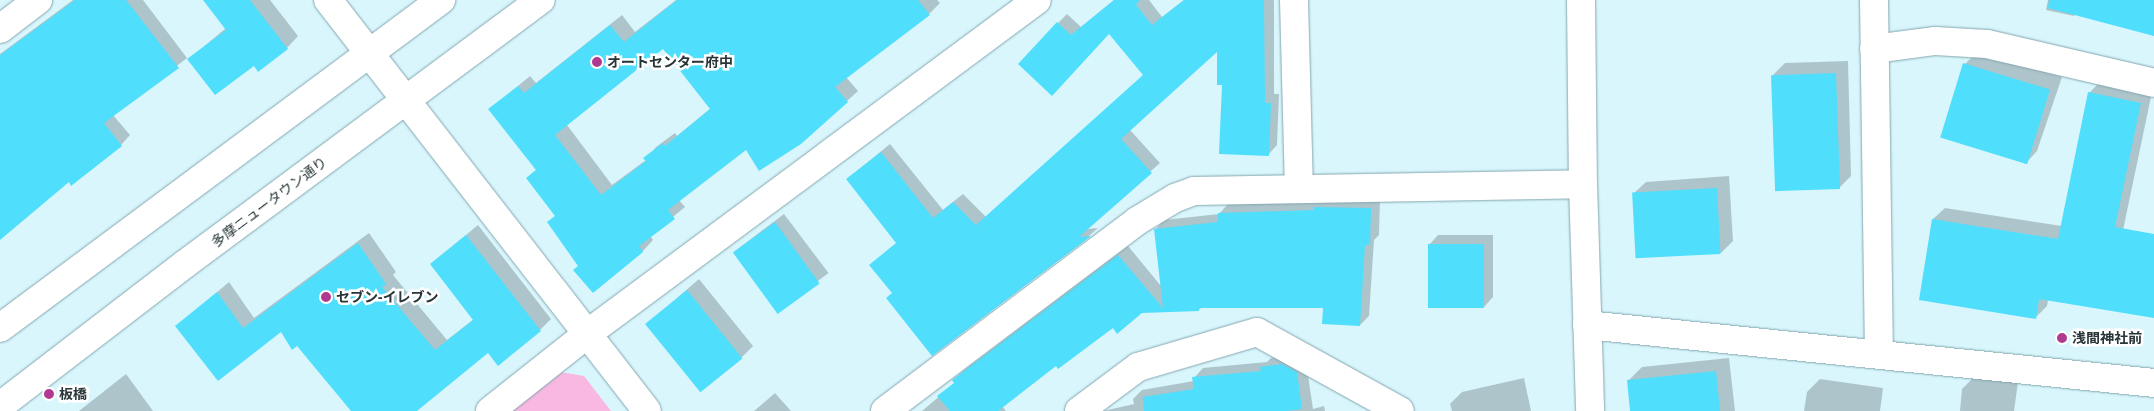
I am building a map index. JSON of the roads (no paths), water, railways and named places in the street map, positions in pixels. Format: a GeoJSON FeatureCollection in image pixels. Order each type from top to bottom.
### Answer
{"type":"FeatureCollection","features":[{"type":"Feature","properties":{"kind":"street"},"geometry":{"type":"LineString","coordinates":[[0,29],[38,0]]}},
{"type":"Feature","properties":{"kind":"street"},"geometry":{"type":"LineString","coordinates":[[328,0],[647,411]]}},
{"type":"Feature","properties":{"kind":"street"},"geometry":{"type":"LineString","coordinates":[[0,328],[441,0]]}},
{"type":"Feature","properties":{"kind":"street","name":"多摩ニュータウン通り"},"geometry":{"type":"LineString","coordinates":[[0,406],[405,100],[541,0]]}},
{"type":"Feature","properties":{"kind":"street"},"geometry":{"type":"LineString","coordinates":[[490,411],[587,334],[1037,0]]}},
{"type":"Feature","properties":{"kind":"street"},"geometry":{"type":"LineString","coordinates":[[1294,0],[1299,188]]}},
{"type":"Feature","properties":{"kind":"street"},"geometry":{"type":"LineString","coordinates":[[1581,0],[1583,184],[1590,411]]}},
{"type":"Feature","properties":{"kind":"street"},"geometry":{"type":"LineString","coordinates":[[1874,0],[1879,353]]}},
{"type":"Feature","properties":{"kind":"street"},"geometry":{"type":"LineString","coordinates":[[1874,49],[1936,42],[1987,44],[2154,83]]}},
{"type":"Feature","properties":{"kind":"street"},"geometry":{"type":"LineString","coordinates":[[885,411],[1137,221],[1175,198],[1194,191],[1583,184]]}},
{"type":"Feature","properties":{"kind":"street"},"geometry":{"type":"LineString","coordinates":[[1587,325],[1879,353],[2154,383]]}},
{"type":"Feature","properties":{"kind":"street"},"geometry":{"type":"LineString","coordinates":[[1079,411],[1138,367],[1257,332],[1400,411]]}},
{"type":"Feature","properties":{"kind":"place","name":"オートセンター府中"},"geometry":{"type":"Point","coordinates":[597,62]}},
{"type":"Feature","properties":{"kind":"place","name":"セブン-イレブン"},"geometry":{"type":"Point","coordinates":[326,297]}},
{"type":"Feature","properties":{"kind":"place","name":"浅間神社前"},"geometry":{"type":"Point","coordinates":[2062,338]}},
{"type":"Feature","properties":{"kind":"place","name":"板橋"},"geometry":{"type":"Point","coordinates":[49,394]}}]}
